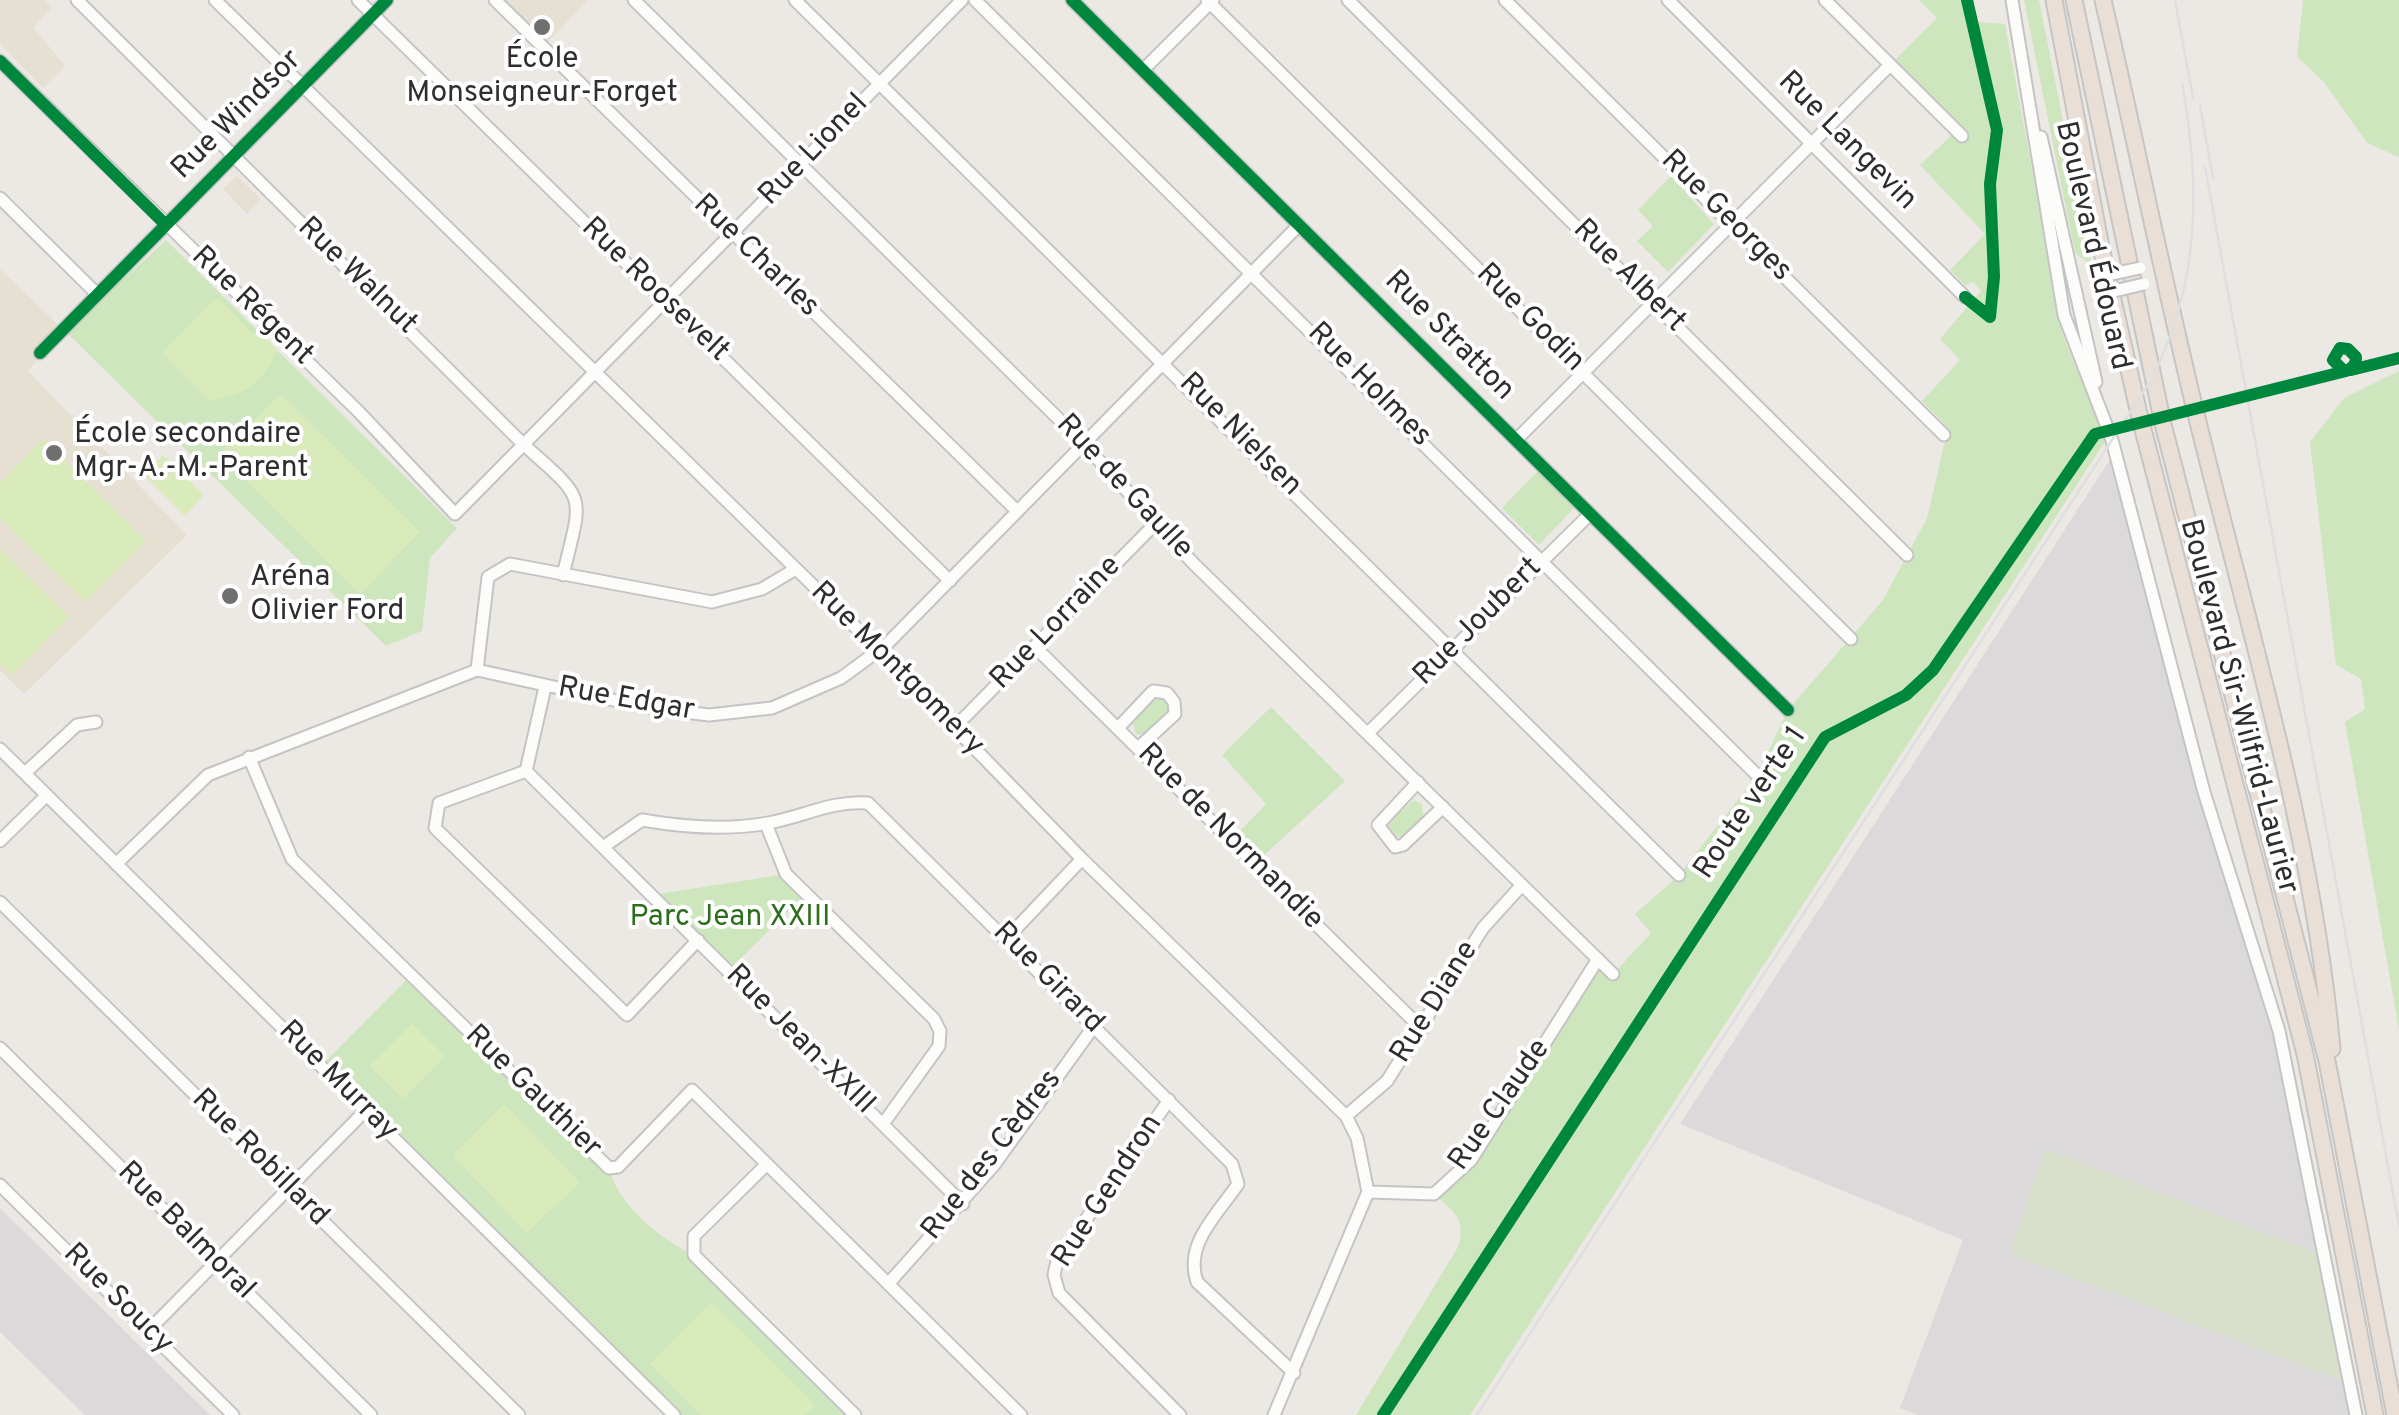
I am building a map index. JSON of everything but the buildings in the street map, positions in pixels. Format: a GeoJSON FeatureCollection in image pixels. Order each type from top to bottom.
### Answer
{"type":"FeatureCollection","features":[{"type":"Feature","properties":{"kind":"highway","name":"Boulevard Sir-Wilfrid-Laurier"},"geometry":{"type":"LineString","coordinates":[[2054,0],[2101,248],[2140,414],[2308,1069],[2375,1415]]}},
{"type":"Feature","properties":{"kind":"highway","name":"Boulevard Sir-Wilfrid-Laurier"},"geometry":{"type":"LineString","coordinates":[[2074,0],[2145,352],[2291,911],[2337,1108],[2396,1415]]}},
{"type":"Feature","properties":{"kind":"highway"},"geometry":{"type":"LineString","coordinates":[[2104,0],[2162,271],[2288,782],[2324,964],[2337,1108]]}},
{"type":"Feature","properties":{"kind":"street","name":"Rue Walnut"},"geometry":{"type":"LineString","coordinates":[[78,0],[524,446],[574,490],[578,508],[562,576]]}},
{"type":"Feature","properties":{"kind":"street","name":"Rue Montgomery"},"geometry":{"type":"LineString","coordinates":[[215,0],[880,651],[1082,859],[1346,1116],[1357,1138],[1368,1192]]}},
{"type":"Feature","properties":{"kind":"street","name":"Rue Roosevelt"},"geometry":{"type":"LineString","coordinates":[[358,0],[950,581]]}},
{"type":"Feature","properties":{"kind":"street","name":"Rue Windsor"},"geometry":{"type":"LineString","coordinates":[[40,352],[387,0]]}},
{"type":"Feature","properties":{"kind":"street","name":"Rue Charles"},"geometry":{"type":"LineString","coordinates":[[495,0],[1018,511]]}},
{"type":"Feature","properties":{"kind":"street","name":"Rue de Gaulle"},"geometry":{"type":"LineString","coordinates":[[634,0],[1083,443],[1193,563],[1614,974]]}},
{"type":"Feature","properties":{"kind":"street","name":"Rue Nielsen"},"geometry":{"type":"LineString","coordinates":[[795,0],[1454,648],[1679,875]]}},
{"type":"Feature","properties":{"kind":"street","name":"Rue Lionel"},"geometry":{"type":"LineString","coordinates":[[456,514],[962,0]]}},
{"type":"Feature","properties":{"kind":"street","name":"Rue Holmes"},"geometry":{"type":"LineString","coordinates":[[975,0],[1254,272],[1757,775]]}},
{"type":"Feature","properties":{"kind":"street","name":"Rue Stratton"},"geometry":{"type":"LineString","coordinates":[[1072,0],[1788,710]]}},
{"type":"Feature","properties":{"kind":"street","name":"Rue Albert"},"geometry":{"type":"LineString","coordinates":[[1348,0],[1907,555]]}},
{"type":"Feature","properties":{"kind":"street","name":"Rue Georges"},"geometry":{"type":"LineString","coordinates":[[1505,0],[1944,435]]}},
{"type":"Feature","properties":{"kind":"street","name":"Rue Langevin"},"geometry":{"type":"LineString","coordinates":[[1668,0],[1966,297]]}},
{"type":"Feature","properties":{"kind":"street"},"geometry":{"type":"LineString","coordinates":[[1825,0],[1962,136]]}},
{"type":"Feature","properties":{"kind":"street","name":"Boulevard Édouard"},"geometry":{"type":"LineString","coordinates":[[2012,0],[2069,337],[2098,396]]}},
{"type":"Feature","properties":{"kind":"street"},"geometry":{"type":"LineString","coordinates":[[1143,70],[1210,1]]}},
{"type":"Feature","properties":{"kind":"street","name":"Rue Godin"},"geometry":{"type":"LineString","coordinates":[[1210,1],[1851,639]]}},
{"type":"Feature","properties":{"kind":"street","name":"Rue Régent"},"geometry":{"type":"LineString","coordinates":[[0,61],[359,412],[456,514]]}},
{"type":"Feature","properties":{"kind":"street"},"geometry":{"type":"LineString","coordinates":[[1516,440],[1890,65]]}},
{"type":"Feature","properties":{"kind":"street","name":"Boulevard Édouard"},"geometry":{"type":"LineString","coordinates":[[2025,72],[2098,396]]}},
{"type":"Feature","properties":{"kind":"street"},"geometry":{"type":"LineString","coordinates":[[0,198],[97,294]]}},
{"type":"Feature","properties":{"kind":"street","name":"Rue Edgar"},"geometry":{"type":"LineString","coordinates":[[477,670],[545,687],[709,715],[772,708],[841,678],[880,651],[1300,225]]}},
{"type":"Feature","properties":{"kind":"street"},"geometry":{"type":"LineString","coordinates":[[2062,286],[2140,268],[2162,271]]}},
{"type":"Feature","properties":{"kind":"street"},"geometry":{"type":"LineString","coordinates":[[2063,304],[2144,284],[2162,271]]}},
{"type":"Feature","properties":{"kind":"street","name":"Boulevard Sir-Wilfrid-Laurier"},"geometry":{"type":"LineString","coordinates":[[2098,396],[2204,792],[2279,1031],[2356,1415]]}},
{"type":"Feature","properties":{"kind":"street","name":"Rue Joubert"},"geometry":{"type":"LineString","coordinates":[[1368,732],[1590,514]]}},
{"type":"Feature","properties":{"kind":"street","name":"Rue Lorraine"},"geometry":{"type":"LineString","coordinates":[[956,727],[1158,521]]}},
{"type":"Feature","properties":{"kind":"street"},"geometry":{"type":"LineString","coordinates":[[116,864],[208,775],[477,670],[488,577],[510,564],[712,602],[762,589],[794,570]]}},
{"type":"Feature","properties":{"kind":"street","name":"Rue de Normandie"},"geometry":{"type":"LineString","coordinates":[[1036,648],[1422,1029]]}},
{"type":"Feature","properties":{"kind":"street"},"geometry":{"type":"LineString","coordinates":[[545,687],[526,770],[439,803],[435,828],[627,1015],[698,940]]}},
{"type":"Feature","properties":{"kind":"street"},"geometry":{"type":"LineString","coordinates":[[1118,728],[1153,691],[1167,693],[1174,702],[1174,714],[1138,748]]}},
{"type":"Feature","properties":{"kind":"street"},"geometry":{"type":"LineString","coordinates":[[24,773],[78,724],[96,722]]}},
{"type":"Feature","properties":{"kind":"street","name":"Rue Murray"},"geometry":{"type":"LineString","coordinates":[[0,749],[674,1415]]}},
{"type":"Feature","properties":{"kind":"street","name":"Rue Gauthier"},"geometry":{"type":"LineString","coordinates":[[249,757],[292,858],[609,1168],[618,1167],[692,1090],[1021,1415]]}},
{"type":"Feature","properties":{"kind":"street","name":"Rue Jean-XXIII"},"geometry":{"type":"LineString","coordinates":[[526,770],[963,1204]]}},
{"type":"Feature","properties":{"kind":"street"},"geometry":{"type":"LineString","coordinates":[[1418,782],[1380,822],[1379,830],[1399,847],[1443,807]]}},
{"type":"Feature","properties":{"kind":"street"},"geometry":{"type":"LineString","coordinates":[[0,841],[47,795]]}},
{"type":"Feature","properties":{"kind":"street","name":"Rue Girard"},"geometry":{"type":"LineString","coordinates":[[603,847],[642,820],[692,828],[766,824],[848,801],[868,803],[1232,1164],[1238,1184],[1193,1248],[1191,1266],[1197,1282],[1294,1373]]}},
{"type":"Feature","properties":{"kind":"street"},"geometry":{"type":"LineString","coordinates":[[766,824],[786,874],[934,1019],[940,1032],[939,1046],[883,1124]]}},
{"type":"Feature","properties":{"kind":"street"},"geometry":{"type":"LineString","coordinates":[[1007,938],[1082,859]]}},
{"type":"Feature","properties":{"kind":"street","name":"Rue Diane"},"geometry":{"type":"LineString","coordinates":[[1346,1116],[1387,1082],[1482,928],[1521,886]]}},
{"type":"Feature","properties":{"kind":"street","name":"Rue Robillard"},"geometry":{"type":"LineString","coordinates":[[0,902],[519,1415]]}},
{"type":"Feature","properties":{"kind":"street","name":"Rue Claude"},"geometry":{"type":"LineString","coordinates":[[1368,1192],[1434,1194],[1471,1160],[1598,958]]}},
{"type":"Feature","properties":{"kind":"street","name":"Rue des Cèdres"},"geometry":{"type":"LineString","coordinates":[[888,1284],[963,1204],[1094,1026]]}},
{"type":"Feature","properties":{"kind":"street","name":"Rue Balmoral"},"geometry":{"type":"LineString","coordinates":[[0,1048],[371,1415]]}},
{"type":"Feature","properties":{"kind":"street","name":"Rue Gendron"},"geometry":{"type":"LineString","coordinates":[[1169,1100],[1057,1261],[1054,1275],[1060,1293],[1180,1415]]}},
{"type":"Feature","properties":{"kind":"street"},"geometry":{"type":"LineString","coordinates":[[148,1331],[366,1110]]}},
{"type":"Feature","properties":{"kind":"street"},"geometry":{"type":"LineString","coordinates":[[767,1164],[694,1236],[694,1255],[855,1415]]}},
{"type":"Feature","properties":{"kind":"street","name":"Rue Soucy"},"geometry":{"type":"LineString","coordinates":[[0,1185],[233,1415]]}},
{"type":"Feature","properties":{"kind":"street"},"geometry":{"type":"LineString","coordinates":[[1274,1415],[1368,1192]]}},
{"type":"Feature","properties":{"kind":"shaded area"},"geometry":{"type":"Polygon","coordinates":[[[0,0],[45,0],[52,8],[33,27],[65,66],[43,88],[0,44],[0,0]]]}},
{"type":"Feature","properties":{"kind":"shaded area","name":"École Monseigneur-Forget"},"geometry":{"type":"Polygon","coordinates":[[[495,0],[588,0],[543,47],[495,0]]]}},
{"type":"Feature","properties":{"kind":"shaded area"},"geometry":{"type":"Polygon","coordinates":[[[237,176],[261,199],[247,214],[223,189],[237,176]]]}},
{"type":"Feature","properties":{"kind":"shaded area","name":"École secondaire Mgr-A.-M.-Parent"},"geometry":{"type":"Polygon","coordinates":[[[0,269],[63,329],[28,371],[187,535],[24,694],[0,670],[0,269]]]}},
{"type":"Feature","properties":{"kind":"shaded area"},"geometry":{"type":"Polygon","coordinates":[[[2111,458],[2206,818],[2272,1028],[2320,1254],[2045,1149],[2011,1254],[2343,1381],[2348,1415],[1917,1415],[1900,1408],[1963,1240],[1680,1124],[2111,458]]]}},
{"type":"Feature","properties":{"kind":"shaded area"},"geometry":{"type":"Polygon","coordinates":[[[0,1208],[210,1415],[85,1415],[0,1332],[0,1208]]]}},
{"type":"Feature","properties":{"kind":"green space"},"geometry":{"type":"Polygon","coordinates":[[[1919,0],[1963,0],[1966,21],[2005,24],[2063,336],[2106,440],[1470,1415],[1356,1415],[1458,1247],[1460,1223],[1434,1194],[1471,1160],[1598,959],[1613,974],[1651,933],[1635,914],[1679,875],[1757,775],[1788,710],[1883,600],[1927,518],[1948,428],[1922,401],[1960,360],[1940,339],[1981,291],[1973,282],[1965,285],[1950,270],[1985,234],[1920,165],[1956,131],[1890,65],[1937,18],[1919,0]]]}},
{"type":"Feature","properties":{"kind":"green space"},"geometry":{"type":"Polygon","coordinates":[[[2024,0],[2039,0],[2092,266],[2075,253],[2024,0]]]}},
{"type":"Feature","properties":{"kind":"green space"},"geometry":{"type":"Polygon","coordinates":[[[2303,0],[2399,0],[2399,157],[2367,143],[2324,82],[2297,57],[2303,0]]]}},
{"type":"Feature","properties":{"kind":"green space"},"geometry":{"type":"Polygon","coordinates":[[[1671,176],[1714,224],[1668,272],[1637,241],[1653,226],[1638,210],[1671,176]]]}},
{"type":"Feature","properties":{"kind":"green space"},"geometry":{"type":"Polygon","coordinates":[[[166,240],[457,528],[430,558],[422,631],[386,646],[66,332],[166,240]]]}},
{"type":"Feature","properties":{"kind":"green space"},"geometry":{"type":"Polygon","coordinates":[[[220,299],[253,334],[258,331],[277,350],[266,371],[251,386],[209,400],[162,353],[212,301],[220,299]]]}},
{"type":"Feature","properties":{"kind":"green space"},"geometry":{"type":"Polygon","coordinates":[[[2399,371],[2399,1030],[2345,722],[2365,709],[2361,679],[2336,665],[2310,442],[2344,398],[2399,371]]]}},
{"type":"Feature","properties":{"kind":"green space"},"geometry":{"type":"Polygon","coordinates":[[[281,394],[420,532],[360,594],[220,454],[281,394]]]}},
{"type":"Feature","properties":{"kind":"green space"},"geometry":{"type":"Polygon","coordinates":[[[43,439],[146,541],[85,602],[0,518],[0,483],[43,439]]]}},
{"type":"Feature","properties":{"kind":"green space"},"geometry":{"type":"Polygon","coordinates":[[[163,455],[204,495],[185,516],[144,475],[163,455]]]}},
{"type":"Feature","properties":{"kind":"green space"},"geometry":{"type":"Polygon","coordinates":[[[1538,471],[1574,508],[1539,545],[1502,508],[1538,471]]]}},
{"type":"Feature","properties":{"kind":"green space"},"geometry":{"type":"Polygon","coordinates":[[[0,549],[69,617],[12,675],[0,663],[0,549]]]}},
{"type":"Feature","properties":{"kind":"green space"},"geometry":{"type":"Polygon","coordinates":[[[1160,698],[1168,704],[1167,715],[1145,735],[1136,734],[1132,720],[1151,700],[1160,698]]]}},
{"type":"Feature","properties":{"kind":"green space"},"geometry":{"type":"Polygon","coordinates":[[[1271,707],[1345,781],[1260,859],[1236,835],[1266,804],[1222,755],[1271,707]]]}},
{"type":"Feature","properties":{"kind":"green space"},"geometry":{"type":"Polygon","coordinates":[[[1414,800],[1422,804],[1423,816],[1402,837],[1391,836],[1388,822],[1414,800]]]}},
{"type":"Feature","properties":{"kind":"green space","name":"Parc Jean XXIII"},"geometry":{"type":"Polygon","coordinates":[[[786,874],[806,894],[728,971],[652,895],[786,874]]]}},
{"type":"Feature","properties":{"kind":"green space"},"geometry":{"type":"Polygon","coordinates":[[[411,975],[609,1168],[621,1195],[642,1220],[694,1255],[854,1415],[676,1415],[321,1066],[411,975]]]}},
{"type":"Feature","properties":{"kind":"green space"},"geometry":{"type":"Polygon","coordinates":[[[412,1024],[445,1056],[403,1099],[370,1066],[412,1024]]]}},
{"type":"Feature","properties":{"kind":"green space"},"geometry":{"type":"Polygon","coordinates":[[[504,1104],[580,1182],[527,1233],[452,1155],[504,1104]]]}},
{"type":"Feature","properties":{"kind":"green space"},"geometry":{"type":"Polygon","coordinates":[[[2045,1149],[2320,1254],[2343,1381],[2010,1254],[2045,1149]]]}},
{"type":"Feature","properties":{"kind":"green space"},"geometry":{"type":"Polygon","coordinates":[[[711,1302],[815,1405],[805,1415],[701,1415],[650,1364],[711,1302]]]}},
{"type":"Feature","properties":{"kind":"railway"},"geometry":{"type":"LineString","coordinates":[[2175,0],[2193,98]]}},
{"type":"Feature","properties":{"kind":"railway"},"geometry":{"type":"LineString","coordinates":[[1477,1415],[2151,380],[2179,308],[2192,235],[2192,160],[2182,83]]}},
{"type":"Feature","properties":{"kind":"railway"},"geometry":{"type":"LineString","coordinates":[[2200,105],[2213,179]]}},
{"type":"Feature","properties":{"kind":"railway"},"geometry":{"type":"LineString","coordinates":[[2205,167],[2399,1226]]}},
{"type":"Feature","properties":{"kind":"cycle path"},"geometry":{"type":"LineString","coordinates":[[40,353],[387,0]]}},
{"type":"Feature","properties":{"kind":"cycle path","name":"Route verte 1"},"geometry":{"type":"LineString","coordinates":[[1072,0],[1788,710]]}},
{"type":"Feature","properties":{"kind":"cycle path"},"geometry":{"type":"LineString","coordinates":[[1965,297],[1990,317],[1994,277],[1990,184],[1997,130],[1967,0]]}},
{"type":"Feature","properties":{"kind":"cycle path"},"geometry":{"type":"LineString","coordinates":[[0,61],[166,225]]}},
{"type":"Feature","properties":{"kind":"cycle path","name":"Route verte 1"},"geometry":{"type":"LineString","coordinates":[[1383,1415],[1825,737],[1906,695],[1933,670],[2095,434],[2346,371],[2348,370],[2351,369],[2356,357],[2348,349],[2340,348],[2333,360],[2343,370],[2344,370],[2345,370],[2346,370],[2347,370],[2348,370],[2351,370],[2399,358]]}},
{"type":"Feature","properties":{"kind":"place","name":"École Monseigneur-Forget"},"geometry":{"type":"Point","coordinates":[542,27]}},
{"type":"Feature","properties":{"kind":"place","name":"École secondaire Mgr-A.-M.-Parent"},"geometry":{"type":"Point","coordinates":[54,453]}},
{"type":"Feature","properties":{"kind":"place","name":"Aréna Olivier Ford"},"geometry":{"type":"Point","coordinates":[230,596]}}]}
